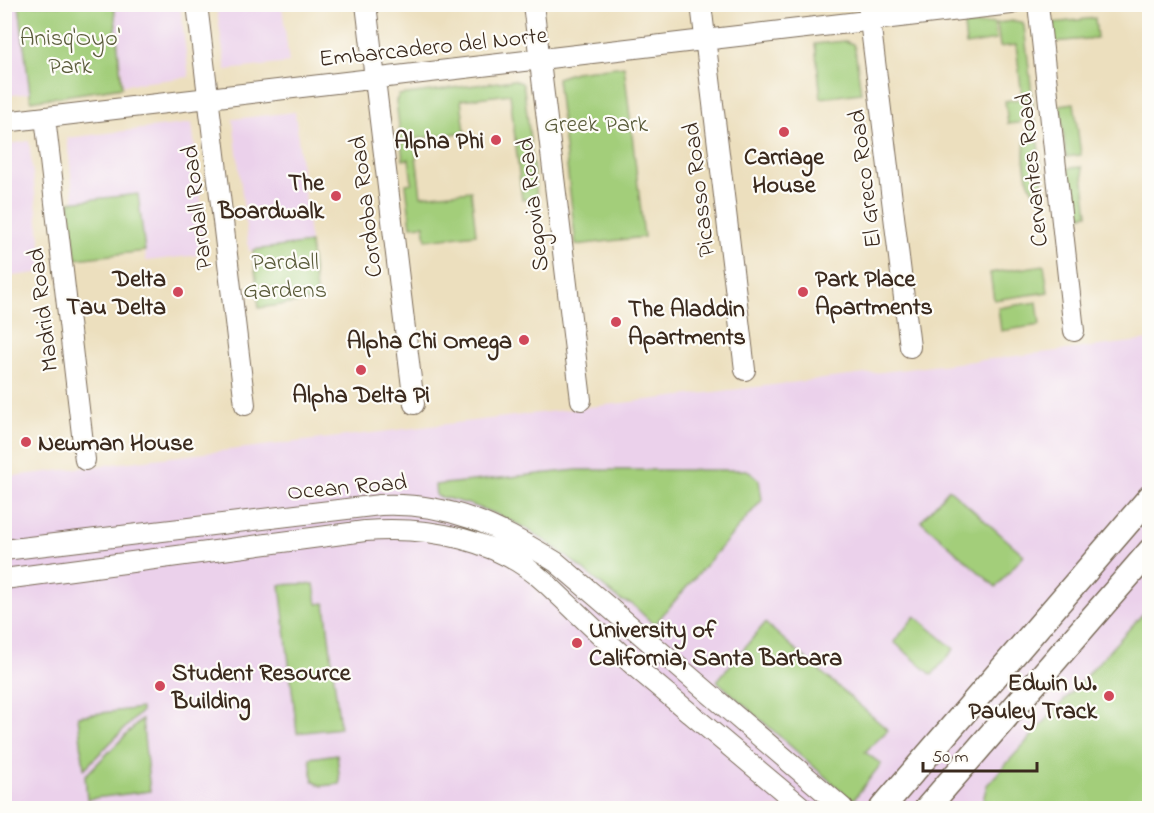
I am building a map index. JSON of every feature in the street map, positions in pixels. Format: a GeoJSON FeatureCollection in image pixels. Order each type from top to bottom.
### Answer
{"type":"FeatureCollection","features":[{"type":"Feature","properties":{"kind":"main road"},"geometry":{"type":"LineString","coordinates":[[882,808],[1149,497]]}},
{"type":"Feature","properties":{"kind":"main road"},"geometry":{"type":"LineString","coordinates":[[927,808],[1149,550]]}},
{"type":"Feature","properties":{"kind":"main road"},"geometry":{"type":"LineString","coordinates":[[945,808],[972,756]]}},
{"type":"Feature","properties":{"kind":"street","name":"Pardall Road"},"geometry":{"type":"LineString","coordinates":[[197,4],[245,405]]}},
{"type":"Feature","properties":{"kind":"street","name":"Cordoba Road"},"geometry":{"type":"LineString","coordinates":[[366,4],[414,404]]}},
{"type":"Feature","properties":{"kind":"street","name":"Segovia Road"},"geometry":{"type":"LineString","coordinates":[[533,4],[580,400]]}},
{"type":"Feature","properties":{"kind":"street","name":"Picasso Road"},"geometry":{"type":"LineString","coordinates":[[701,4],[745,370]]}},
{"type":"Feature","properties":{"kind":"street","name":"Embarcadero del Norte"},"geometry":{"type":"LineString","coordinates":[[4,122],[540,60],[705,38],[869,12],[1011,4]]}},
{"type":"Feature","properties":{"kind":"street","name":"Cervantes Road"},"geometry":{"type":"LineString","coordinates":[[1038,4],[1074,331]]}},
{"type":"Feature","properties":{"kind":"street","name":"El Greco Road"},"geometry":{"type":"LineString","coordinates":[[869,12],[910,347]]}},
{"type":"Feature","properties":{"kind":"street","name":"Madrid Road"},"geometry":{"type":"LineString","coordinates":[[45,117],[85,460]]}},
{"type":"Feature","properties":{"kind":"street","name":"Ocean Road"},"geometry":{"type":"LineString","coordinates":[[4,550],[380,505],[424,506],[468,516],[512,535],[556,562],[843,808]]}},
{"type":"Feature","properties":{"kind":"street","name":"Ocean Road"},"geometry":{"type":"LineString","coordinates":[[4,579],[398,528],[442,533],[463,539],[502,554],[547,583],[637,669],[803,808]]}},
{"type":"Feature","properties":{"kind":"shaded area"},"geometry":{"type":"Polygon","coordinates":[[[4,5],[19,5],[30,93],[5,96],[4,5]]]}},
{"type":"Feature","properties":{"kind":"shaded area"},"geometry":{"type":"Polygon","coordinates":[[[113,5],[180,5],[189,77],[123,85],[113,5]]]}},
{"type":"Feature","properties":{"kind":"shaded area"},"geometry":{"type":"Polygon","coordinates":[[[216,5],[282,5],[289,63],[226,70],[216,5]]]}},
{"type":"Feature","properties":{"kind":"shaded area"},"geometry":{"type":"Polygon","coordinates":[[[295,112],[310,243],[249,251],[233,119],[295,112]]]}},
{"type":"Feature","properties":{"kind":"shaded area"},"geometry":{"type":"Polygon","coordinates":[[[192,123],[207,254],[146,261],[138,194],[74,201],[67,138],[192,123]]]}},
{"type":"Feature","properties":{"kind":"shaded area"},"geometry":{"type":"Polygon","coordinates":[[[29,141],[44,272],[5,277],[5,145],[29,141]]]}},
{"type":"Feature","properties":{"kind":"shaded area","name":"University of California, Santa Barbara"},"geometry":{"type":"Polygon","coordinates":[[[1149,340],[1149,808],[5,808],[4,477],[1149,340]]]}},
{"type":"Feature","properties":{"kind":"green space","name":"Anisq'Oyo' Park"},"geometry":{"type":"Polygon","coordinates":[[[19,5],[116,5],[114,6],[122,87],[31,101],[19,5]]]}},
{"type":"Feature","properties":{"kind":"green space"},"geometry":{"type":"Polygon","coordinates":[[[1095,18],[1097,38],[1054,42],[1053,23],[1095,18]]]}},
{"type":"Feature","properties":{"kind":"green space"},"geometry":{"type":"Polygon","coordinates":[[[1022,22],[1024,26],[1032,94],[1022,96],[1016,45],[1000,47],[997,23],[1022,22]]]}},
{"type":"Feature","properties":{"kind":"green space"},"geometry":{"type":"Polygon","coordinates":[[[994,23],[996,40],[966,45],[964,26],[994,23]]]}},
{"type":"Feature","properties":{"kind":"green space"},"geometry":{"type":"Polygon","coordinates":[[[845,41],[853,44],[855,49],[861,93],[821,98],[815,44],[845,41]]]}},
{"type":"Feature","properties":{"kind":"green space","name":"Greek Park"},"geometry":{"type":"Polygon","coordinates":[[[624,66],[644,237],[576,245],[557,78],[575,72],[624,66]]]}},
{"type":"Feature","properties":{"kind":"green space"},"geometry":{"type":"Polygon","coordinates":[[[514,80],[522,83],[524,89],[537,198],[522,200],[510,94],[461,100],[465,132],[414,139],[421,196],[471,191],[476,234],[426,240],[424,225],[411,226],[406,184],[412,183],[409,159],[403,160],[396,101],[399,95],[514,80]]]}},
{"type":"Feature","properties":{"kind":"green space"},"geometry":{"type":"Polygon","coordinates":[[[1032,97],[1033,105],[1019,123],[1008,124],[1005,101],[1032,97]]]}},
{"type":"Feature","properties":{"kind":"green space"},"geometry":{"type":"Polygon","coordinates":[[[1074,103],[1081,155],[1066,157],[1060,105],[1074,103]]]}},
{"type":"Feature","properties":{"kind":"green space"},"geometry":{"type":"Polygon","coordinates":[[[1035,119],[1045,200],[1040,200],[1034,193],[1025,166],[1024,146],[1027,127],[1035,119]]]}},
{"type":"Feature","properties":{"kind":"green space"},"geometry":{"type":"Polygon","coordinates":[[[1082,167],[1088,214],[1075,216],[1068,168],[1082,167]]]}},
{"type":"Feature","properties":{"kind":"green space"},"geometry":{"type":"Polygon","coordinates":[[[138,194],[145,251],[76,259],[69,202],[138,194]]]}},
{"type":"Feature","properties":{"kind":"green space","name":"Pardall Gardens"},"geometry":{"type":"Polygon","coordinates":[[[310,243],[317,300],[259,308],[253,250],[310,243]]]}},
{"type":"Feature","properties":{"kind":"green space"},"geometry":{"type":"Polygon","coordinates":[[[1044,265],[1048,292],[994,300],[990,273],[1044,265]]]}},
{"type":"Feature","properties":{"kind":"green space"},"geometry":{"type":"Polygon","coordinates":[[[1037,302],[1040,325],[1001,331],[998,308],[1037,302]]]}},
{"type":"Feature","properties":{"kind":"green space"},"geometry":{"type":"Polygon","coordinates":[[[577,470],[747,470],[759,480],[762,500],[654,625],[632,604],[620,600],[556,548],[535,534],[491,512],[436,496],[435,485],[577,470]]]}},
{"type":"Feature","properties":{"kind":"green space"},"geometry":{"type":"Polygon","coordinates":[[[949,489],[1024,555],[996,587],[921,521],[949,489]]]}},
{"type":"Feature","properties":{"kind":"green space"},"geometry":{"type":"Polygon","coordinates":[[[314,584],[317,604],[325,603],[340,728],[297,733],[280,585],[314,584]]]}},
{"type":"Feature","properties":{"kind":"green space","name":"Edwin W. Pauley Track"},"geometry":{"type":"Polygon","coordinates":[[[1149,607],[1149,808],[981,808],[987,785],[1149,607]]]}},
{"type":"Feature","properties":{"kind":"green space"},"geometry":{"type":"Polygon","coordinates":[[[915,616],[954,649],[932,675],[894,642],[915,616]]]}},
{"type":"Feature","properties":{"kind":"green space"},"geometry":{"type":"Polygon","coordinates":[[[765,623],[888,730],[865,752],[881,764],[854,799],[847,796],[717,681],[765,623]]]}},
{"type":"Feature","properties":{"kind":"green space"},"geometry":{"type":"Polygon","coordinates":[[[141,708],[141,712],[84,769],[78,716],[141,708]]]}},
{"type":"Feature","properties":{"kind":"green space"},"geometry":{"type":"Polygon","coordinates":[[[142,719],[150,791],[87,799],[85,776],[142,719]]]}},
{"type":"Feature","properties":{"kind":"green space"},"geometry":{"type":"Polygon","coordinates":[[[337,754],[340,784],[321,786],[313,781],[310,758],[337,754]]]}},
{"type":"Feature","properties":{"kind":"place","name":"Carriage House"},"geometry":{"type":"Point","coordinates":[784,132]}},
{"type":"Feature","properties":{"kind":"place","name":"Alpha Phi"},"geometry":{"type":"Point","coordinates":[496,140]}},
{"type":"Feature","properties":{"kind":"place","name":"The Boardwalk"},"geometry":{"type":"Point","coordinates":[336,196]}},
{"type":"Feature","properties":{"kind":"place","name":"Delta Tau Delta"},"geometry":{"type":"Point","coordinates":[178,292]}},
{"type":"Feature","properties":{"kind":"place","name":"Park Place Apartments"},"geometry":{"type":"Point","coordinates":[803,292]}},
{"type":"Feature","properties":{"kind":"place","name":"The Aladdin Apartments"},"geometry":{"type":"Point","coordinates":[616,322]}},
{"type":"Feature","properties":{"kind":"place","name":"Alpha Chi Omega"},"geometry":{"type":"Point","coordinates":[524,340]}},
{"type":"Feature","properties":{"kind":"place","name":"Alpha Delta Pi"},"geometry":{"type":"Point","coordinates":[361,370]}},
{"type":"Feature","properties":{"kind":"place","name":"Newman House"},"geometry":{"type":"Point","coordinates":[26,442]}},
{"type":"Feature","properties":{"kind":"place","name":"University of California, Santa Barbara"},"geometry":{"type":"Point","coordinates":[577,643]}},
{"type":"Feature","properties":{"kind":"place","name":"Student Resource Building"},"geometry":{"type":"Point","coordinates":[160,686]}},
{"type":"Feature","properties":{"kind":"place","name":"Edwin W. Pauley Track"},"geometry":{"type":"Point","coordinates":[1109,696]}}]}
